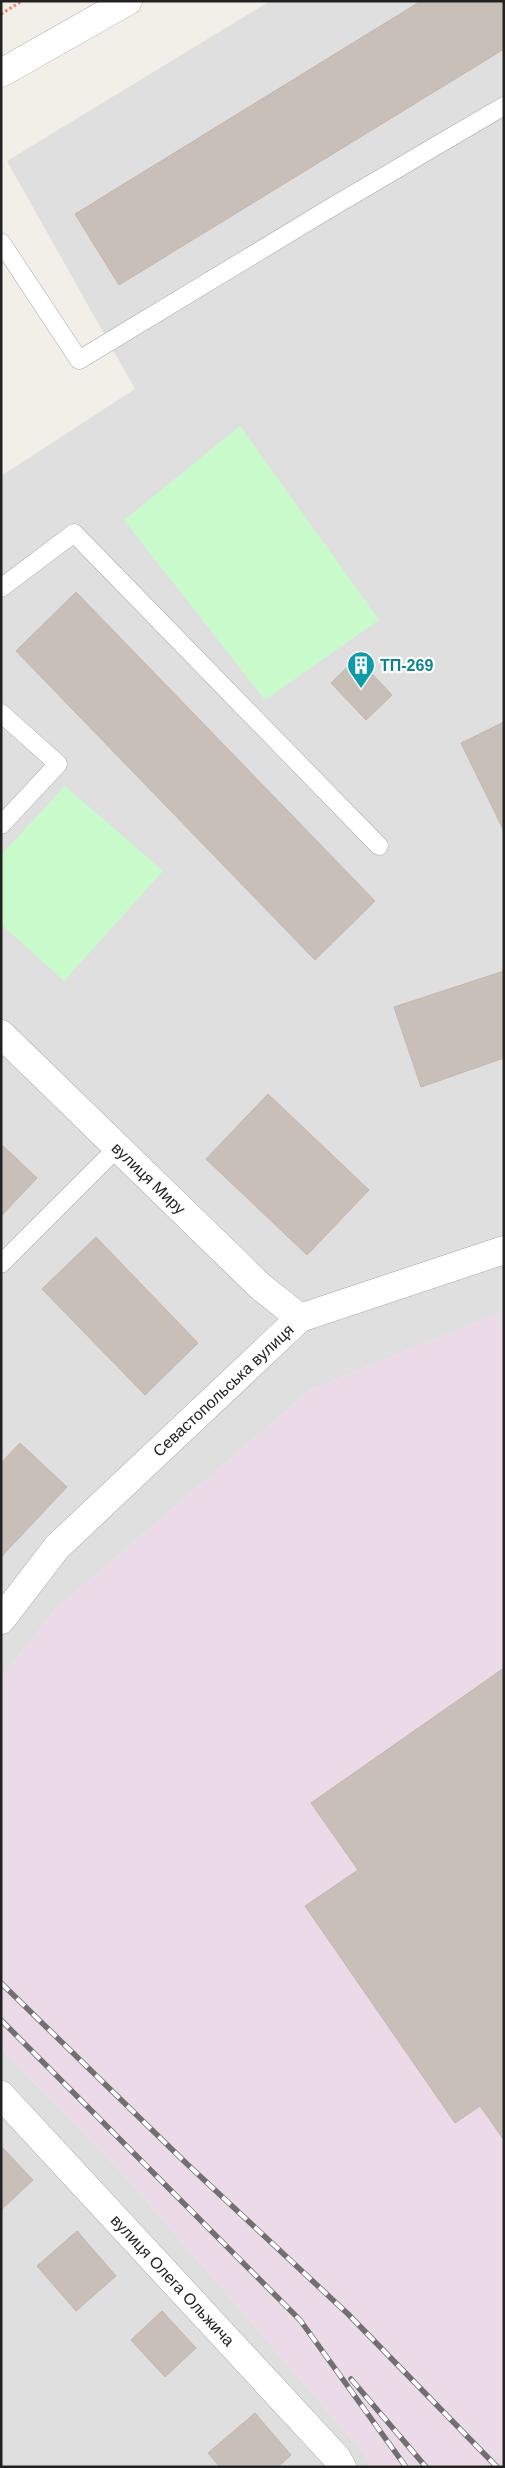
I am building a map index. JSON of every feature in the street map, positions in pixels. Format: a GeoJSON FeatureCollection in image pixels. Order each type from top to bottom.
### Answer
{"type":"FeatureCollection","features":[{"type":"Feature","properties":{"kind":"street"},"geometry":{"type":"LineString","coordinates":[[1,73],[128,1]]}},
{"type":"Feature","properties":{"kind":"street","name":"вулиця Миру"},"geometry":{"type":"LineString","coordinates":[[1,1034],[261,1286],[300,1318]]}},
{"type":"Feature","properties":{"kind":"street","name":"Севастопольська вулиця"},"geometry":{"type":"LineString","coordinates":[[1,1620],[57,1547],[300,1318],[504,1250]]}},
{"type":"Feature","properties":{"kind":"street","name":"вулиця Олега Ольжича"},"geometry":{"type":"LineString","coordinates":[[1,2095],[337,2458],[342,2467]]}},
{"type":"Feature","properties":{"kind":"lane"},"geometry":{"type":"LineString","coordinates":[[1,242],[79,360],[323,212],[504,106]]}},
{"type":"Feature","properties":{"kind":"lane"},"geometry":{"type":"LineString","coordinates":[[1,588],[74,533],[379,846]]}},
{"type":"Feature","properties":{"kind":"lane"},"geometry":{"type":"LineString","coordinates":[[1,713],[58,764],[1,825]]}},
{"type":"Feature","properties":{"kind":"lane"},"geometry":{"type":"LineString","coordinates":[[1,1264],[118,1147]]}},
{"type":"Feature","properties":{"kind":"path"},"geometry":{"type":"LineString","coordinates":[[1,14],[22,1]]}},
{"type":"Feature","properties":{"kind":"shaded area"},"geometry":{"type":"Polygon","coordinates":[[[270,1],[504,1],[504,1311],[310,1390],[55,1610],[1,1678],[1,476],[135,389],[7,161],[270,1]]]}},
{"type":"Feature","properties":{"kind":"shaded area"},"geometry":{"type":"Polygon","coordinates":[[[504,1311],[504,2467],[372,2467],[363,2452],[126,2177],[1,2048],[1,1678],[55,1610],[310,1390],[504,1311]]]}},
{"type":"Feature","properties":{"kind":"shaded area"},"geometry":{"type":"Polygon","coordinates":[[[1,2048],[126,2177],[363,2452],[372,2467],[1,2467],[1,2048]]]}},
{"type":"Feature","properties":{"kind":"green space"},"geometry":{"type":"Polygon","coordinates":[[[240,426],[379,620],[265,700],[124,520],[240,426]]]}},
{"type":"Feature","properties":{"kind":"green space"},"geometry":{"type":"Polygon","coordinates":[[[65,786],[163,871],[64,981],[1,924],[1,855],[65,786]]]}},
{"type":"Feature","properties":{"kind":"building"},"geometry":{"type":"Polygon","coordinates":[[[421,1],[504,1],[504,49],[119,285],[75,214],[421,1]]]}},
{"type":"Feature","properties":{"kind":"building"},"geometry":{"type":"Polygon","coordinates":[[[76,592],[375,901],[315,960],[16,651],[76,592]]]}},
{"type":"Feature","properties":{"kind":"building","name":"ТП-269"},"geometry":{"type":"Polygon","coordinates":[[[357,658],[392,695],[366,720],[331,683],[357,658]]]}},
{"type":"Feature","properties":{"kind":"building"},"geometry":{"type":"Polygon","coordinates":[[[504,722],[504,831],[461,743],[504,722]]]}},
{"type":"Feature","properties":{"kind":"building"},"geometry":{"type":"Polygon","coordinates":[[[504,971],[504,1058],[421,1087],[394,1007],[504,971]]]}},
{"type":"Feature","properties":{"kind":"building"},"geometry":{"type":"Polygon","coordinates":[[[268,1094],[369,1190],[307,1255],[206,1159],[268,1094]]]}},
{"type":"Feature","properties":{"kind":"building"},"geometry":{"type":"Polygon","coordinates":[[[1,1144],[37,1178],[1,1216],[1,1144]]]}},
{"type":"Feature","properties":{"kind":"building"},"geometry":{"type":"Polygon","coordinates":[[[96,1237],[198,1343],[145,1395],[42,1289],[96,1237]]]}},
{"type":"Feature","properties":{"kind":"building"},"geometry":{"type":"Polygon","coordinates":[[[20,1443],[67,1487],[1,1557],[1,1463],[20,1443]]]}},
{"type":"Feature","properties":{"kind":"building"},"geometry":{"type":"Polygon","coordinates":[[[504,1668],[504,2140],[480,2106],[455,2123],[305,1906],[358,1870],[311,1803],[504,1668]]]}},
{"type":"Feature","properties":{"kind":"building"},"geometry":{"type":"Polygon","coordinates":[[[1,2146],[33,2180],[1,2210],[1,2146]]]}},
{"type":"Feature","properties":{"kind":"building"},"geometry":{"type":"Polygon","coordinates":[[[77,2231],[116,2276],[76,2311],[37,2266],[77,2231]]]}},
{"type":"Feature","properties":{"kind":"building"},"geometry":{"type":"Polygon","coordinates":[[[162,2311],[196,2348],[165,2377],[131,2340],[162,2311]]]}},
{"type":"Feature","properties":{"kind":"building"},"geometry":{"type":"Polygon","coordinates":[[[255,2413],[291,2455],[278,2467],[220,2467],[208,2453],[255,2413]]]}},
{"type":"Feature","properties":{"kind":"railway"},"geometry":{"type":"LineString","coordinates":[[1,1983],[187,2164],[348,2314],[497,2467]]}},
{"type":"Feature","properties":{"kind":"railway"},"geometry":{"type":"LineString","coordinates":[[1,2020],[300,2320],[406,2467]]}},
{"type":"Feature","properties":{"kind":"railway"},"geometry":{"type":"LineString","coordinates":[[351,2379],[426,2467]]}},
{"type":"Feature","properties":{"kind":"place","name":"ТП-269"},"geometry":{"type":"Point","coordinates":[361,689]}}]}
